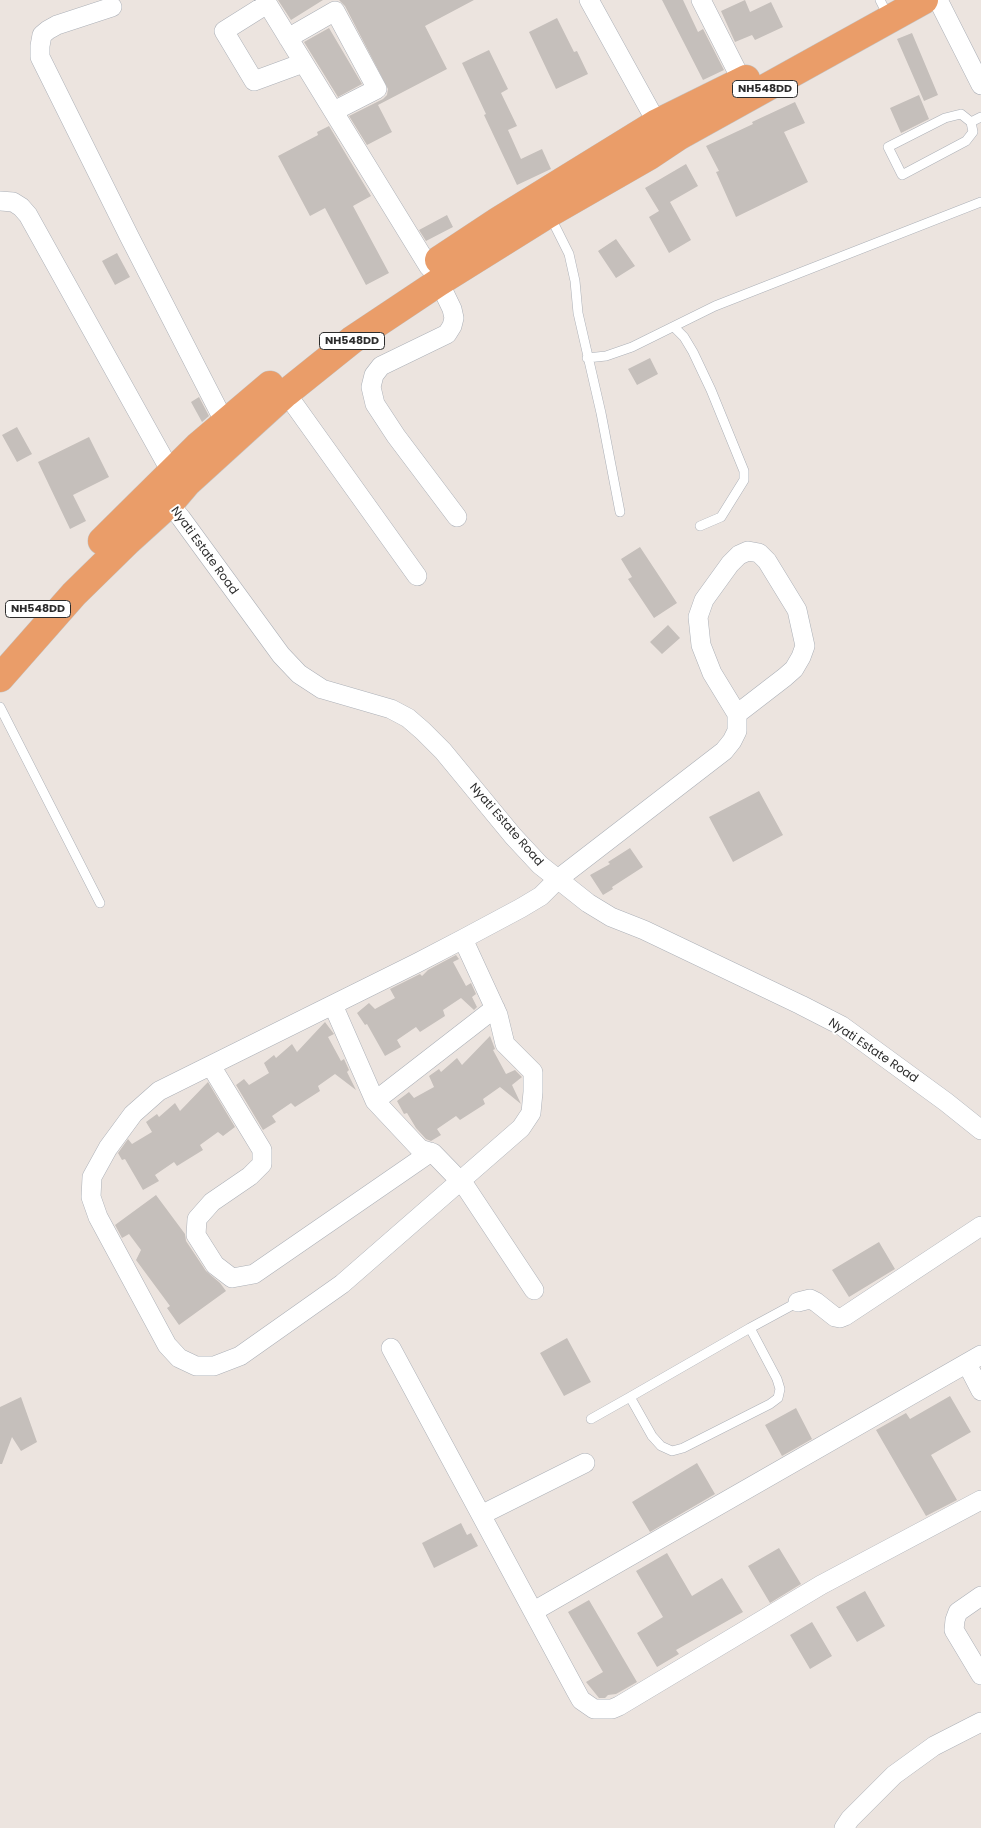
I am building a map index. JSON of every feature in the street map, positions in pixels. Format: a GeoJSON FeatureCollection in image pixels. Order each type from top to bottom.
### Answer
{"type":"FeatureCollection","features":[{"type":"Feature","properties":{"kind":"highway","name":"NH548DD"},"geometry":{"type":"LineString","coordinates":[[0,652],[52,593],[165,488],[225,422],[387,296],[434,275],[548,214],[649,156],[679,136],[924,0]]}},
{"type":"Feature","properties":{"kind":"highway","name":"NH548DD"},"geometry":{"type":"LineString","coordinates":[[0,678],[74,594],[127,542],[165,488],[187,483],[286,393],[434,275],[498,221],[657,123],[742,81],[885,2]]}},
{"type":"Feature","properties":{"kind":"street"},"geometry":{"type":"LineString","coordinates":[[285,34],[322,6],[320,0]]}},
{"type":"Feature","properties":{"kind":"street"},"geometry":{"type":"LineString","coordinates":[[589,0],[657,123]]}},
{"type":"Feature","properties":{"kind":"street"},"geometry":{"type":"LineString","coordinates":[[701,0],[742,81]]}},
{"type":"Feature","properties":{"kind":"street"},"geometry":{"type":"LineString","coordinates":[[938,0],[981,85]]}},
{"type":"Feature","properties":{"kind":"street"},"geometry":{"type":"LineString","coordinates":[[303,62],[254,81],[224,31],[266,2],[334,111],[434,275],[452,309],[454,318],[447,334],[381,366],[374,375],[371,387],[375,404],[396,436],[457,517]]}},
{"type":"Feature","properties":{"kind":"street"},"geometry":{"type":"LineString","coordinates":[[112,7],[57,25],[48,30],[42,36],[40,57],[124,227],[225,422]]}},
{"type":"Feature","properties":{"kind":"street"},"geometry":{"type":"LineString","coordinates":[[285,34],[335,11],[377,89],[334,111]]}},
{"type":"Feature","properties":{"kind":"street","name":"Nyati Estate Road"},"geometry":{"type":"LineString","coordinates":[[0,201],[13,202],[21,206],[28,215],[165,488],[281,655],[299,674],[322,689],[391,709],[408,718],[443,751],[540,866],[588,903],[611,917],[644,930],[801,1004],[842,1026],[981,1130]]}},
{"type":"Feature","properties":{"kind":"street"},"geometry":{"type":"LineString","coordinates":[[286,393],[417,576]]}},
{"type":"Feature","properties":{"kind":"street"},"geometry":{"type":"LineString","coordinates":[[463,939],[495,1008],[505,1044],[533,1072],[531,1114],[522,1128],[342,1284],[240,1356],[214,1366],[196,1366],[179,1358],[167,1345],[98,1216],[91,1197],[92,1177],[108,1148],[133,1114],[159,1091],[463,939],[541,896],[558,879],[724,751],[737,731],[737,714],[712,673],[701,646],[698,617],[704,600],[730,564],[739,554],[748,551],[759,553],[767,561],[797,610],[805,646],[801,657],[790,673],[737,714]]}},
{"type":"Feature","properties":{"kind":"street"},"geometry":{"type":"LineString","coordinates":[[333,1005],[375,1101],[420,1149],[431,1152],[460,1181],[534,1290]]}},
{"type":"Feature","properties":{"kind":"street"},"geometry":{"type":"LineString","coordinates":[[375,1101],[495,1008]]}},
{"type":"Feature","properties":{"kind":"street"},"geometry":{"type":"LineString","coordinates":[[211,1066],[262,1150],[262,1164],[250,1176],[212,1202],[196,1219],[196,1235],[215,1265],[232,1278],[254,1274],[431,1152]]}},
{"type":"Feature","properties":{"kind":"street"},"geometry":{"type":"LineString","coordinates":[[798,1302],[810,1299],[835,1317],[845,1316],[981,1226]]}},
{"type":"Feature","properties":{"kind":"street"},"geometry":{"type":"LineString","coordinates":[[391,1348],[581,1700],[594,1709],[612,1709],[821,1585],[981,1500]]}},
{"type":"Feature","properties":{"kind":"street"},"geometry":{"type":"LineString","coordinates":[[534,1611],[974,1360],[981,1391]]}},
{"type":"Feature","properties":{"kind":"street"},"geometry":{"type":"LineString","coordinates":[[482,1515],[585,1463]]}},
{"type":"Feature","properties":{"kind":"street"},"geometry":{"type":"LineString","coordinates":[[981,1596],[958,1612],[954,1630],[981,1675]]}},
{"type":"Feature","properties":{"kind":"street"},"geometry":{"type":"LineString","coordinates":[[844,1828],[850,1819],[894,1774],[934,1746],[981,1722]]}},
{"type":"Feature","properties":{"kind":"lane"},"geometry":{"type":"LineString","coordinates":[[961,114],[971,122],[973,132],[966,141],[902,175],[888,147],[945,118],[961,114]]}},
{"type":"Feature","properties":{"kind":"lane"},"geometry":{"type":"LineString","coordinates":[[971,122],[981,116]]}},
{"type":"Feature","properties":{"kind":"lane"},"geometry":{"type":"LineString","coordinates":[[587,358],[606,356],[632,347],[715,306],[981,202]]}},
{"type":"Feature","properties":{"kind":"lane"},"geometry":{"type":"LineString","coordinates":[[548,214],[569,254],[587,358],[601,413],[620,512]]}},
{"type":"Feature","properties":{"kind":"lane"},"geometry":{"type":"LineString","coordinates":[[674,327],[684,337],[693,352],[711,390],[744,471],[744,480],[721,517],[700,526]]}},
{"type":"Feature","properties":{"kind":"lane"},"geometry":{"type":"LineString","coordinates":[[0,707],[100,903]]}},
{"type":"Feature","properties":{"kind":"lane"},"geometry":{"type":"LineString","coordinates":[[590,1419],[798,1302]]}},
{"type":"Feature","properties":{"kind":"lane"},"geometry":{"type":"LineString","coordinates":[[630,1397],[652,1436],[661,1446],[672,1451],[683,1448],[770,1404],[778,1398],[780,1389],[777,1379],[750,1328]]}},
{"type":"Feature","properties":{"kind":"building"},"geometry":{"type":"Polygon","coordinates":[[[278,0],[323,0],[291,20],[278,0]]]}},
{"type":"Feature","properties":{"kind":"building"},"geometry":{"type":"Polygon","coordinates":[[[339,0],[474,0],[425,26],[447,69],[378,105],[392,132],[367,145],[349,116],[383,99],[387,95],[388,89],[345,6],[339,0]]]}},
{"type":"Feature","properties":{"kind":"building"},"geometry":{"type":"Polygon","coordinates":[[[662,0],[683,0],[698,32],[703,29],[724,70],[703,80],[662,0]]]}},
{"type":"Feature","properties":{"kind":"building"},"geometry":{"type":"Polygon","coordinates":[[[745,0],[750,12],[771,2],[783,27],[755,40],[752,35],[735,42],[721,11],[745,0]]]}},
{"type":"Feature","properties":{"kind":"building"},"geometry":{"type":"Polygon","coordinates":[[[557,18],[574,52],[577,51],[588,74],[556,89],[529,32],[557,18]]]}},
{"type":"Feature","properties":{"kind":"building"},"geometry":{"type":"Polygon","coordinates":[[[329,28],[362,84],[338,97],[304,42],[329,28]]]}},
{"type":"Feature","properties":{"kind":"building"},"geometry":{"type":"Polygon","coordinates":[[[912,33],[938,95],[924,101],[897,39],[912,33]]]}},
{"type":"Feature","properties":{"kind":"building"},"geometry":{"type":"Polygon","coordinates":[[[489,50],[508,89],[501,93],[517,126],[508,130],[521,159],[542,149],[551,169],[517,185],[462,63],[489,50]]]}},
{"type":"Feature","properties":{"kind":"building"},"geometry":{"type":"Polygon","coordinates":[[[919,95],[929,119],[901,133],[890,108],[919,95]]]}},
{"type":"Feature","properties":{"kind":"building"},"geometry":{"type":"Polygon","coordinates":[[[795,102],[805,123],[784,132],[808,182],[736,217],[716,172],[719,171],[706,146],[795,102]]]}},
{"type":"Feature","properties":{"kind":"building"},"geometry":{"type":"Polygon","coordinates":[[[329,126],[371,196],[353,206],[389,273],[366,285],[325,208],[310,216],[278,156],[318,135],[317,132],[329,126]]]}},
{"type":"Feature","properties":{"kind":"building"},"geometry":{"type":"Polygon","coordinates":[[[686,164],[698,186],[670,202],[691,240],[669,253],[649,217],[659,211],[645,188],[686,164]]]}},
{"type":"Feature","properties":{"kind":"building"},"geometry":{"type":"Polygon","coordinates":[[[447,215],[453,227],[426,241],[419,230],[447,215]]]}},
{"type":"Feature","properties":{"kind":"building"},"geometry":{"type":"Polygon","coordinates":[[[616,239],[635,266],[616,278],[598,251],[616,239]]]}},
{"type":"Feature","properties":{"kind":"building"},"geometry":{"type":"Polygon","coordinates":[[[117,253],[130,277],[115,285],[102,261],[117,253]]]}},
{"type":"Feature","properties":{"kind":"building"},"geometry":{"type":"Polygon","coordinates":[[[650,358],[658,374],[637,385],[628,369],[650,358]]]}},
{"type":"Feature","properties":{"kind":"building"},"geometry":{"type":"Polygon","coordinates":[[[199,397],[209,416],[202,422],[191,402],[199,397]]]}},
{"type":"Feature","properties":{"kind":"building"},"geometry":{"type":"Polygon","coordinates":[[[17,427],[32,454],[17,462],[2,435],[17,427]]]}},
{"type":"Feature","properties":{"kind":"building"},"geometry":{"type":"Polygon","coordinates":[[[89,437],[109,477],[73,495],[86,521],[70,529],[38,462],[89,437]]]}},
{"type":"Feature","properties":{"kind":"building"},"geometry":{"type":"Polygon","coordinates":[[[640,547],[677,603],[654,618],[628,579],[632,577],[621,559],[640,547]]]}},
{"type":"Feature","properties":{"kind":"building"},"geometry":{"type":"Polygon","coordinates":[[[668,625],[680,638],[662,654],[650,642],[668,625]]]}},
{"type":"Feature","properties":{"kind":"building"},"geometry":{"type":"Polygon","coordinates":[[[759,791],[783,835],[733,862],[709,817],[759,791]]]}},
{"type":"Feature","properties":{"kind":"building"},"geometry":{"type":"Polygon","coordinates":[[[630,848],[643,867],[603,895],[590,875],[610,864],[608,862],[630,848]]]}},
{"type":"Feature","properties":{"kind":"building"},"geometry":{"type":"Polygon","coordinates":[[[456,955],[459,959],[453,962],[466,986],[471,983],[476,994],[472,997],[477,1007],[474,1010],[461,998],[443,1010],[445,1016],[420,1032],[416,1027],[397,1040],[401,1047],[385,1056],[367,1024],[365,1025],[357,1013],[369,1003],[375,1009],[395,998],[390,989],[420,974],[422,976],[428,970],[456,955]]]}},
{"type":"Feature","properties":{"kind":"building"},"geometry":{"type":"Polygon","coordinates":[[[325,1022],[334,1034],[328,1037],[341,1061],[344,1059],[349,1070],[347,1072],[356,1090],[335,1074],[318,1086],[320,1091],[295,1107],[291,1103],[272,1116],[276,1122],[263,1130],[236,1085],[244,1079],[249,1085],[269,1073],[264,1063],[274,1055],[276,1058],[292,1044],[297,1052],[325,1022]]]}},
{"type":"Feature","properties":{"kind":"building"},"geometry":{"type":"Polygon","coordinates":[[[490,1036],[495,1049],[493,1050],[506,1074],[515,1070],[522,1077],[512,1085],[521,1104],[500,1087],[483,1099],[485,1104],[460,1120],[456,1116],[437,1129],[441,1135],[431,1141],[426,1139],[416,1128],[407,1113],[404,1114],[397,1101],[409,1092],[414,1098],[434,1087],[429,1076],[439,1069],[441,1072],[457,1058],[462,1065],[490,1036]]]}},
{"type":"Feature","properties":{"kind":"building"},"geometry":{"type":"Polygon","coordinates":[[[208,1082],[235,1127],[223,1136],[218,1132],[200,1145],[203,1150],[177,1166],[174,1162],[155,1175],[159,1181],[143,1190],[125,1159],[122,1160],[118,1153],[128,1139],[132,1144],[152,1132],[146,1122],[157,1114],[159,1117],[175,1103],[180,1111],[208,1082]]]}},
{"type":"Feature","properties":{"kind":"building"},"geometry":{"type":"Polygon","coordinates":[[[156,1195],[185,1234],[186,1241],[206,1271],[226,1291],[179,1325],[167,1308],[170,1306],[136,1260],[141,1250],[129,1234],[122,1238],[115,1225],[156,1195]]]}},
{"type":"Feature","properties":{"kind":"building"},"geometry":{"type":"Polygon","coordinates":[[[879,1242],[895,1269],[849,1297],[832,1270],[879,1242]]]}},
{"type":"Feature","properties":{"kind":"building"},"geometry":{"type":"Polygon","coordinates":[[[567,1338],[591,1382],[564,1396],[540,1353],[567,1338]]]}},
{"type":"Feature","properties":{"kind":"building"},"geometry":{"type":"Polygon","coordinates":[[[950,1396],[971,1432],[931,1455],[957,1500],[926,1516],[876,1430],[906,1413],[910,1419],[950,1396]]]}},
{"type":"Feature","properties":{"kind":"building"},"geometry":{"type":"Polygon","coordinates":[[[21,1397],[37,1442],[21,1451],[12,1437],[2,1464],[0,1464],[0,1407],[21,1397]]]}},
{"type":"Feature","properties":{"kind":"building"},"geometry":{"type":"Polygon","coordinates":[[[796,1408],[812,1439],[782,1456],[765,1425],[796,1408]]]}},
{"type":"Feature","properties":{"kind":"building"},"geometry":{"type":"Polygon","coordinates":[[[697,1463],[715,1494],[650,1532],[632,1502],[697,1463]]]}},
{"type":"Feature","properties":{"kind":"building"},"geometry":{"type":"Polygon","coordinates":[[[461,1523],[467,1535],[471,1533],[478,1546],[434,1568],[422,1543],[461,1523]]]}},
{"type":"Feature","properties":{"kind":"building"},"geometry":{"type":"Polygon","coordinates":[[[779,1548],[801,1584],[770,1603],[748,1566],[779,1548]]]}},
{"type":"Feature","properties":{"kind":"building"},"geometry":{"type":"Polygon","coordinates":[[[667,1553],[692,1596],[722,1578],[743,1612],[676,1650],[679,1654],[657,1667],[637,1633],[663,1617],[636,1571],[667,1553]]]}},
{"type":"Feature","properties":{"kind":"building"},"geometry":{"type":"Polygon","coordinates":[[[865,1591],[885,1626],[857,1642],[836,1607],[865,1591]]]}},
{"type":"Feature","properties":{"kind":"building"},"geometry":{"type":"Polygon","coordinates":[[[589,1600],[637,1682],[605,1698],[599,1698],[586,1682],[603,1672],[568,1612],[589,1600]]]}},
{"type":"Feature","properties":{"kind":"building"},"geometry":{"type":"Polygon","coordinates":[[[812,1622],[832,1656],[810,1669],[790,1635],[812,1622]]]}}]}
